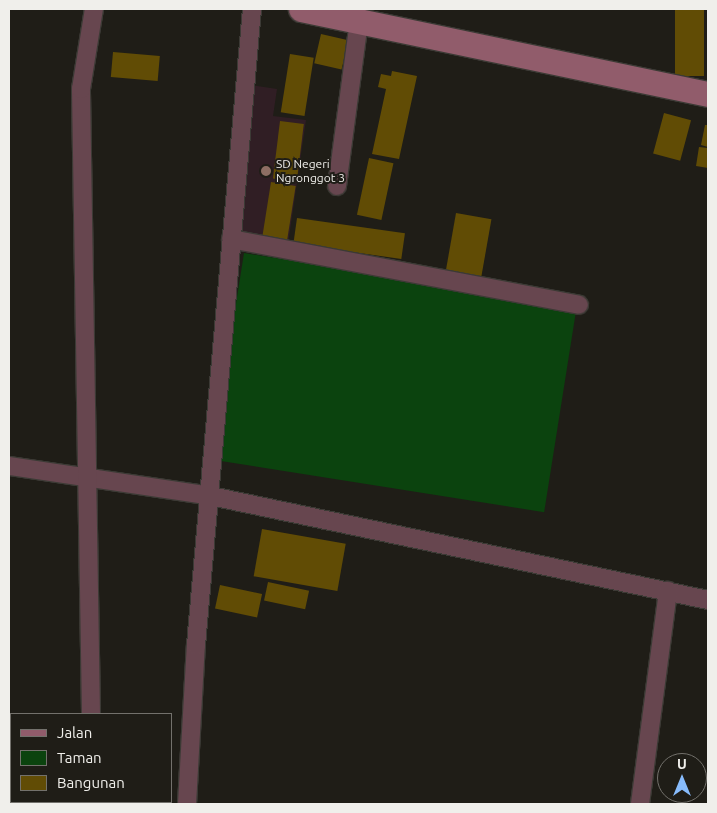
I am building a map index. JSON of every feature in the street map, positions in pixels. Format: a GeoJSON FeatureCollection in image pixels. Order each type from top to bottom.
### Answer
{"type":"FeatureCollection","features":[{"type":"Feature","properties":{"kind":"street"},"geometry":{"type":"LineString","coordinates":[[91,713],[94,476],[81,89],[94,9]]}},
{"type":"Feature","properties":{"kind":"street"},"geometry":{"type":"LineString","coordinates":[[187,804],[231,238],[252,9]]}},
{"type":"Feature","properties":{"kind":"street"},"geometry":{"type":"LineString","coordinates":[[301,9],[708,94]]}},
{"type":"Feature","properties":{"kind":"street"},"geometry":{"type":"LineString","coordinates":[[337,186],[359,21]]}},
{"type":"Feature","properties":{"kind":"street"},"geometry":{"type":"LineString","coordinates":[[231,238],[580,305]]}},
{"type":"Feature","properties":{"kind":"street"},"geometry":{"type":"LineString","coordinates":[[9,466],[94,476],[211,496],[708,600]]}},
{"type":"Feature","properties":{"kind":"street"},"geometry":{"type":"LineString","coordinates":[[640,804],[668,591]]}},
{"type":"Feature","properties":{"kind":"shaded area","name":"SD Negeri Ngronggot 3"},"geometry":{"type":"Polygon","coordinates":[[[245,84],[277,89],[273,116],[306,120],[288,244],[236,235],[245,84]]]}},
{"type":"Feature","properties":{"kind":"green space"},"geometry":{"type":"Polygon","coordinates":[[[244,253],[577,306],[544,512],[211,459],[244,253]]]}},
{"type":"Feature","properties":{"kind":"building"},"geometry":{"type":"Polygon","coordinates":[[[675,9],[704,9],[704,76],[675,76],[675,9]]]}},
{"type":"Feature","properties":{"kind":"building"},"geometry":{"type":"Polygon","coordinates":[[[321,34],[348,40],[342,70],[314,63],[321,34]]]}},
{"type":"Feature","properties":{"kind":"building"},"geometry":{"type":"Polygon","coordinates":[[[113,52],[160,56],[158,81],[111,77],[113,52]]]}},
{"type":"Feature","properties":{"kind":"building"},"geometry":{"type":"Polygon","coordinates":[[[290,54],[314,58],[304,116],[281,112],[290,54]]]}},
{"type":"Feature","properties":{"kind":"building"},"geometry":{"type":"Polygon","coordinates":[[[392,71],[417,76],[399,159],[372,154],[386,89],[378,87],[381,74],[391,76],[392,71]]]}},
{"type":"Feature","properties":{"kind":"building"},"geometry":{"type":"Polygon","coordinates":[[[664,113],[691,120],[680,161],[653,154],[664,113]]]}},
{"type":"Feature","properties":{"kind":"building"},"geometry":{"type":"Polygon","coordinates":[[[280,121],[304,124],[297,181],[273,179],[280,121]]]}},
{"type":"Feature","properties":{"kind":"building"},"geometry":{"type":"Polygon","coordinates":[[[705,125],[708,125],[708,147],[701,145],[705,125]]]}},
{"type":"Feature","properties":{"kind":"building"},"geometry":{"type":"Polygon","coordinates":[[[699,147],[708,148],[708,168],[696,166],[699,147]]]}},
{"type":"Feature","properties":{"kind":"building"},"geometry":{"type":"Polygon","coordinates":[[[369,158],[393,163],[381,220],[357,215],[369,158]]]}},
{"type":"Feature","properties":{"kind":"building"},"geometry":{"type":"Polygon","coordinates":[[[271,182],[296,186],[287,243],[262,239],[271,182]]]}},
{"type":"Feature","properties":{"kind":"building"},"geometry":{"type":"Polygon","coordinates":[[[456,213],[491,219],[479,287],[444,281],[456,213]]]}},
{"type":"Feature","properties":{"kind":"building"},"geometry":{"type":"Polygon","coordinates":[[[297,218],[405,233],[401,259],[293,244],[297,218]]]}},
{"type":"Feature","properties":{"kind":"building"},"geometry":{"type":"Polygon","coordinates":[[[262,529],[346,544],[337,591],[254,576],[262,529]]]}},
{"type":"Feature","properties":{"kind":"building"},"geometry":{"type":"Polygon","coordinates":[[[268,582],[309,591],[305,609],[264,601],[268,582]]]}},
{"type":"Feature","properties":{"kind":"building"},"geometry":{"type":"Polygon","coordinates":[[[220,585],[262,594],[257,617],[215,608],[220,585]]]}},
{"type":"Feature","properties":{"kind":"place","name":"SD Negeri Ngronggot 3"},"geometry":{"type":"Point","coordinates":[266,171]}}]}
